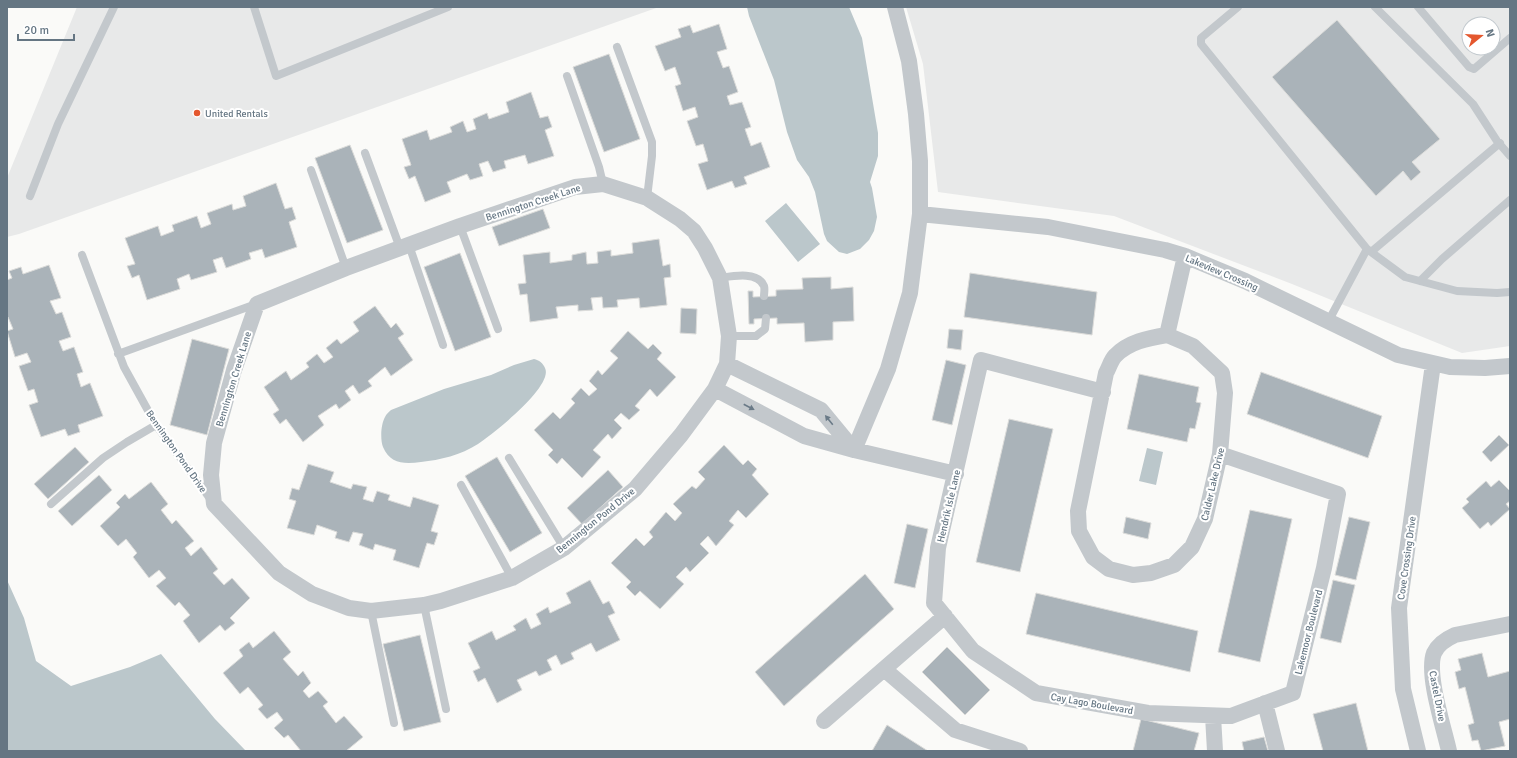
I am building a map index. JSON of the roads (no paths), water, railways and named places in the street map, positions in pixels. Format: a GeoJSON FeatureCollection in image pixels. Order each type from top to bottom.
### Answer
{"type":"FeatureCollection","features":[{"type":"Feature","properties":{"kind":"street"},"geometry":{"type":"LineString","coordinates":[[854,450],[888,369],[910,293],[920,214],[920,161],[916,114],[909,60],[895,7]]}},
{"type":"Feature","properties":{"kind":"street","name":"Bennington Creek Lane"},"geometry":{"type":"LineString","coordinates":[[212,454],[234,370],[257,304],[404,246],[575,187],[603,184],[647,198],[680,219],[694,231],[705,248],[720,278],[729,336],[727,364],[715,389]]}},
{"type":"Feature","properties":{"kind":"street","name":"Lakeview Crossing"},"geometry":{"type":"LineString","coordinates":[[920,214],[1048,227],[1165,250],[1185,256],[1245,281],[1398,355],[1433,364],[1467,368],[1510,366]]}},
{"type":"Feature","properties":{"kind":"street"},"geometry":{"type":"LineString","coordinates":[[1167,335],[1185,256]]}},
{"type":"Feature","properties":{"kind":"street","name":"Calder Lake Drive"},"geometry":{"type":"LineString","coordinates":[[1167,335],[1193,346],[1222,373],[1225,393],[1220,454],[1205,519],[1192,547],[1174,565],[1151,573],[1133,575],[1109,568],[1093,557],[1080,532],[1078,512],[1106,373],[1114,357],[1130,345],[1148,338],[1167,335]]}},
{"type":"Feature","properties":{"kind":"street","name":"Hendrik Isle Lane"},"geometry":{"type":"LineString","coordinates":[[945,616],[934,603],[938,548],[981,360],[1103,392]]}},
{"type":"Feature","properties":{"kind":"street"},"geometry":{"type":"LineString","coordinates":[[727,364],[821,410],[854,450]]}},
{"type":"Feature","properties":{"kind":"street","name":"Cove Crossing Drive"},"geometry":{"type":"LineString","coordinates":[[1418,751],[1402,689],[1399,608],[1433,364]]}},
{"type":"Feature","properties":{"kind":"street"},"geometry":{"type":"LineString","coordinates":[[715,389],[804,436],[854,450],[956,474]]}},
{"type":"Feature","properties":{"kind":"street","name":"Bennington Pond Drive"},"geometry":{"type":"LineString","coordinates":[[212,454],[211,475],[214,504],[279,573],[320,597],[349,608],[371,611],[424,605],[512,578],[564,548],[635,489],[681,435],[715,389]]}},
{"type":"Feature","properties":{"kind":"street","name":"Lakemoor Boulevard"},"geometry":{"type":"LineString","coordinates":[[1220,454],[1338,494],[1324,568],[1293,693],[1265,703]]}},
{"type":"Feature","properties":{"kind":"street"},"geometry":{"type":"LineString","coordinates":[[824,721],[945,616]]}},
{"type":"Feature","properties":{"kind":"street","name":"Cay Lago Boulevard"},"geometry":{"type":"LineString","coordinates":[[945,616],[973,651],[1036,692],[1148,713],[1231,716],[1265,703]]}},
{"type":"Feature","properties":{"kind":"street","name":"Castel Drive"},"geometry":{"type":"LineString","coordinates":[[1449,751],[1432,677],[1434,652],[1447,638],[1455,635],[1510,624]]}},
{"type":"Feature","properties":{"kind":"street"},"geometry":{"type":"LineString","coordinates":[[884,669],[955,730],[1020,751]]}},
{"type":"Feature","properties":{"kind":"street"},"geometry":{"type":"LineString","coordinates":[[1265,703],[1277,751]]}},
{"type":"Feature","properties":{"kind":"street"},"geometry":{"type":"LineString","coordinates":[[1213,716],[1215,751]]}},
{"type":"Feature","properties":{"kind":"lane"},"geometry":{"type":"LineString","coordinates":[[30,196],[58,124],[114,7]]}},
{"type":"Feature","properties":{"kind":"lane"},"geometry":{"type":"LineString","coordinates":[[254,7],[276,76],[448,7]]}},
{"type":"Feature","properties":{"kind":"lane"},"geometry":{"type":"LineString","coordinates":[[1238,7],[1201,38],[1201,44],[1369,251],[1405,277],[1457,291],[1497,293],[1510,292]]}},
{"type":"Feature","properties":{"kind":"lane"},"geometry":{"type":"LineString","coordinates":[[1375,7],[1472,104],[1510,156]]}},
{"type":"Feature","properties":{"kind":"lane"},"geometry":{"type":"LineString","coordinates":[[1418,7],[1469,67],[1474,69],[1510,38]]}},
{"type":"Feature","properties":{"kind":"lane"},"geometry":{"type":"LineString","coordinates":[[617,47],[652,142],[652,156],[647,198]]}},
{"type":"Feature","properties":{"kind":"lane"},"geometry":{"type":"LineString","coordinates":[[567,76],[599,167],[603,184]]}},
{"type":"Feature","properties":{"kind":"lane"},"geometry":{"type":"LineString","coordinates":[[1328,322],[1369,251],[1500,143]]}},
{"type":"Feature","properties":{"kind":"lane"},"geometry":{"type":"LineString","coordinates":[[365,153],[443,345]]}},
{"type":"Feature","properties":{"kind":"lane"},"geometry":{"type":"LineString","coordinates":[[311,170],[346,268]]}},
{"type":"Feature","properties":{"kind":"lane"},"geometry":{"type":"LineString","coordinates":[[1420,281],[1510,200]]}},
{"type":"Feature","properties":{"kind":"lane"},"geometry":{"type":"LineString","coordinates":[[460,226],[498,329]]}},
{"type":"Feature","properties":{"kind":"lane","name":"Bennington Pond Drive"},"geometry":{"type":"LineString","coordinates":[[82,255],[124,367],[156,425],[214,504]]}},
{"type":"Feature","properties":{"kind":"lane"},"geometry":{"type":"LineString","coordinates":[[720,278],[738,275],[756,278],[764,286],[764,296]]}},
{"type":"Feature","properties":{"kind":"lane","name":"Bennington Creek Lane"},"geometry":{"type":"LineString","coordinates":[[118,354],[257,304]]}},
{"type":"Feature","properties":{"kind":"lane"},"geometry":{"type":"LineString","coordinates":[[729,336],[756,336],[766,329],[766,318]]}},
{"type":"Feature","properties":{"kind":"lane"},"geometry":{"type":"LineString","coordinates":[[51,504],[103,458],[156,425]]}},
{"type":"Feature","properties":{"kind":"lane"},"geometry":{"type":"LineString","coordinates":[[508,458],[564,548]]}},
{"type":"Feature","properties":{"kind":"lane"},"geometry":{"type":"LineString","coordinates":[[461,485],[512,578]]}},
{"type":"Feature","properties":{"kind":"lane"},"geometry":{"type":"LineString","coordinates":[[424,605],[446,709]]}},
{"type":"Feature","properties":{"kind":"lane"},"geometry":{"type":"LineString","coordinates":[[371,611],[394,723]]}},
{"type":"Feature","properties":{"kind":"place","name":"United Rentals"},"geometry":{"type":"Point","coordinates":[197,113]}}]}
